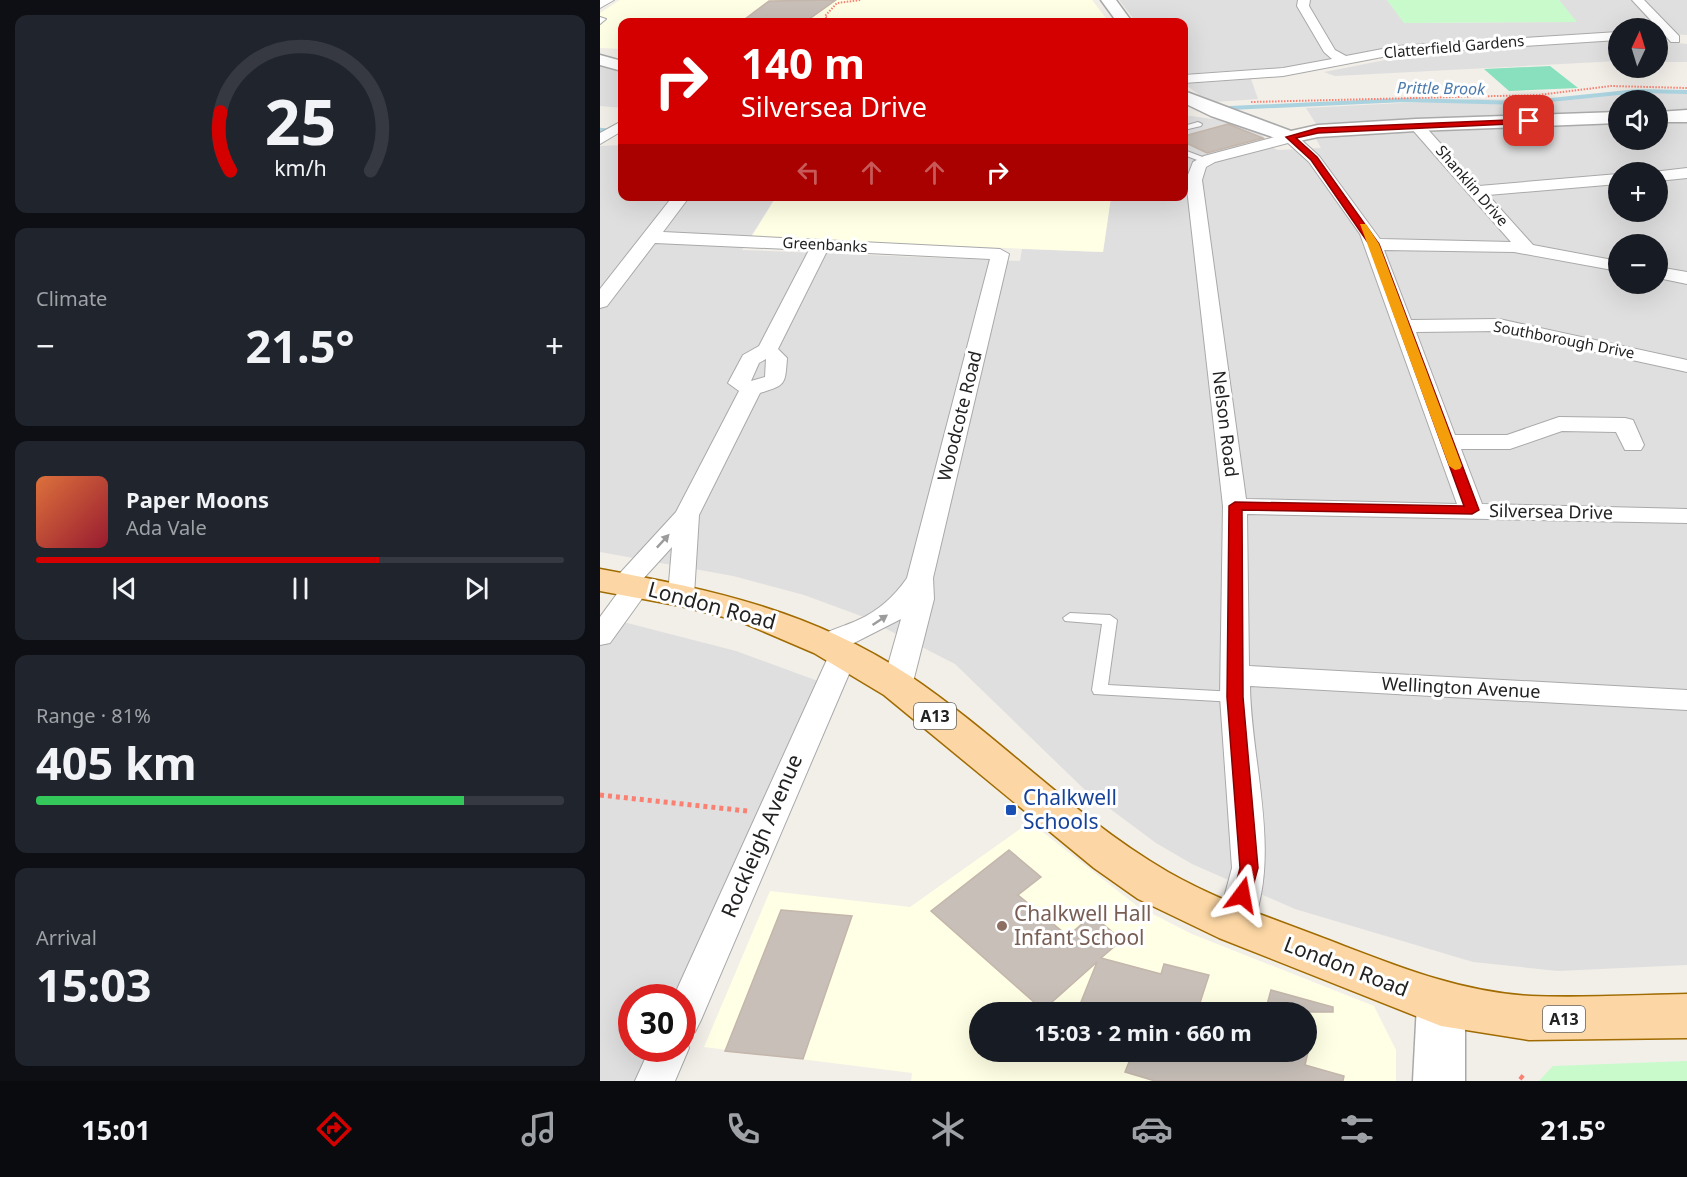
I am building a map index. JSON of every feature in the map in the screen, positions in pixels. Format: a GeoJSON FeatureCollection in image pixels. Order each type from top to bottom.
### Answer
{"type":"FeatureCollection","features":[{"type":"Feature","properties":{"kind":"main road","name":"London Road"},"geometry":{"type":"LineString","coordinates":[[620,584],[681,595],[751,613],[836,649],[897,686],[1108,856],[1154,886],[1235,924],[1441,1004],[1529,1018],[1687,1016]]}},
{"type":"Feature","properties":{"kind":"street"},"geometry":{"type":"LineString","coordinates":[[600,5],[608,0]]}},
{"type":"Feature","properties":{"kind":"street"},"geometry":{"type":"LineString","coordinates":[[1108,0],[1122,18]]}},
{"type":"Feature","properties":{"kind":"street"},"geometry":{"type":"LineString","coordinates":[[1304,0],[1303,6],[1321,33],[1330,52],[1344,60]]}},
{"type":"Feature","properties":{"kind":"street"},"geometry":{"type":"LineString","coordinates":[[1638,0],[1681,40]]}},
{"type":"Feature","properties":{"kind":"street","name":"Clatterfield Gardens"},"geometry":{"type":"LineString","coordinates":[[1188,79],[1283,72],[1398,50],[1608,37]]}},
{"type":"Feature","properties":{"kind":"street"},"geometry":{"type":"LineString","coordinates":[[600,60],[618,65]]}},
{"type":"Feature","properties":{"kind":"street"},"geometry":{"type":"LineString","coordinates":[[1188,100],[1200,112],[1290,137],[1314,159],[1374,244],[1472,510]]}},
{"type":"Feature","properties":{"kind":"street"},"geometry":{"type":"LineString","coordinates":[[1668,116],[1687,116]]}},
{"type":"Feature","properties":{"kind":"street"},"geometry":{"type":"LineString","coordinates":[[1290,137],[1318,131],[1416,125],[1608,118]]}},
{"type":"Feature","properties":{"kind":"street","name":"Shanklin Drive"},"geometry":{"type":"LineString","coordinates":[[1416,125],[1527,249]]}},
{"type":"Feature","properties":{"kind":"street"},"geometry":{"type":"LineString","coordinates":[[600,140],[618,128]]}},
{"type":"Feature","properties":{"kind":"street","name":"Nelson Road"},"geometry":{"type":"LineString","coordinates":[[1235,924],[1249,868],[1235,686],[1235,506],[1191,170],[1273,145],[1290,137]]}},
{"type":"Feature","properties":{"kind":"street"},"geometry":{"type":"LineString","coordinates":[[1668,175],[1687,173]]}},
{"type":"Feature","properties":{"kind":"street"},"geometry":{"type":"LineString","coordinates":[[1476,191],[1608,180]]}},
{"type":"Feature","properties":{"kind":"street"},"geometry":{"type":"LineString","coordinates":[[600,302],[678,201]]}},
{"type":"Feature","properties":{"kind":"street","name":"Greenbanks"},"geometry":{"type":"LineString","coordinates":[[649,237],[1000,254]]}},
{"type":"Feature","properties":{"kind":"street"},"geometry":{"type":"LineString","coordinates":[[1374,244],[1527,249],[1608,264]]}},
{"type":"Feature","properties":{"kind":"street"},"geometry":{"type":"LineString","coordinates":[[600,636],[620,584],[687,515],[751,389],[739,383],[750,359],[767,350],[821,245]]}},
{"type":"Feature","properties":{"kind":"street","name":"Woodcote Road"},"geometry":{"type":"LineString","coordinates":[[897,686],[920,599],[920,578],[1000,254]]}},
{"type":"Feature","properties":{"kind":"street"},"geometry":{"type":"LineString","coordinates":[[1668,275],[1687,278]]}},
{"type":"Feature","properties":{"kind":"street","name":"Southborough Drive"},"geometry":{"type":"LineString","coordinates":[[1403,326],[1517,327],[1687,366]]}},
{"type":"Feature","properties":{"kind":"street"},"geometry":{"type":"LineString","coordinates":[[1446,442],[1510,442],[1546,428],[1580,424],[1625,425],[1633,445]]}},
{"type":"Feature","properties":{"kind":"street","name":"Silversea Drive"},"geometry":{"type":"LineString","coordinates":[[1235,506],[1687,516]]}},
{"type":"Feature","properties":{"kind":"street"},"geometry":{"type":"LineString","coordinates":[[681,595],[687,515]]}},
{"type":"Feature","properties":{"kind":"street","name":"Woodcote Road"},"geometry":{"type":"LineString","coordinates":[[836,649],[876,624],[907,600],[920,578]]}},
{"type":"Feature","properties":{"kind":"street","name":"Rockleigh Avenue"},"geometry":{"type":"LineString","coordinates":[[696,988],[772,813],[836,649]]}},
{"type":"Feature","properties":{"kind":"street","name":"Wellington Avenue"},"geometry":{"type":"LineString","coordinates":[[1235,686],[1687,700]]}},
{"type":"Feature","properties":{"kind":"street"},"geometry":{"type":"LineString","coordinates":[[1439,1081],[1441,1004]]}},
{"type":"Feature","properties":{"kind":"street"},"geometry":{"type":"LineString","coordinates":[[655,1081],[664,1062]]}},
{"type":"Feature","properties":{"kind":"lane"},"geometry":{"type":"LineString","coordinates":[[1188,124],[1200,112]]}},
{"type":"Feature","properties":{"kind":"lane"},"geometry":{"type":"LineString","coordinates":[[1070,618],[1110,620],[1100,690],[1235,686]]}},
{"type":"Feature","properties":{"kind":"path"},"geometry":{"type":"LineString","coordinates":[[827,18],[825,16],[837,3],[861,0]]}},
{"type":"Feature","properties":{"kind":"path"},"geometry":{"type":"LineString","coordinates":[[1200,112],[1257,102],[1538,95],[1611,86],[1687,88]]}},
{"type":"Feature","properties":{"kind":"path"},"geometry":{"type":"LineString","coordinates":[[600,795],[772,813]]}},
{"type":"Feature","properties":{"kind":"path"},"geometry":{"type":"LineString","coordinates":[[1520,1076],[1526,1081]]}},
{"type":"Feature","properties":{"kind":"shaded area"},"geometry":{"type":"Polygon","coordinates":[[[620,0],[1092,0],[1106,18],[618,18],[618,49],[600,48],[600,13],[620,0]]]}},
{"type":"Feature","properties":{"kind":"shaded area"},"geometry":{"type":"Polygon","coordinates":[[[1119,0],[1387,0],[1405,23],[1576,22],[1559,0],[1687,0],[1687,35],[1668,34],[1668,18],[1608,18],[1608,34],[1418,45],[1303,66],[1188,74],[1188,18],[1133,18],[1119,0]]]}},
{"type":"Feature","properties":{"kind":"shaded area"},"geometry":{"type":"Polygon","coordinates":[[[1608,41],[1608,62],[1335,76],[1324,72],[1426,52],[1608,41]]]}},
{"type":"Feature","properties":{"kind":"shaded area"},"geometry":{"type":"Polygon","coordinates":[[[1668,42],[1687,44],[1687,62],[1668,62],[1668,42]]]}},
{"type":"Feature","properties":{"kind":"shaded area"},"geometry":{"type":"Polygon","coordinates":[[[600,64],[618,71],[618,108],[600,106],[600,64]]]}},
{"type":"Feature","properties":{"kind":"shaded area"},"geometry":{"type":"Polygon","coordinates":[[[1251,79],[1258,99],[1215,102],[1201,96],[1188,87],[1188,84],[1251,79]]]}},
{"type":"Feature","properties":{"kind":"shaded area"},"geometry":{"type":"Polygon","coordinates":[[[1668,91],[1687,92],[1687,112],[1668,113],[1668,91]]]}},
{"type":"Feature","properties":{"kind":"shaded area"},"geometry":{"type":"Polygon","coordinates":[[[1608,93],[1608,114],[1316,124],[1306,108],[1477,99],[1542,100],[1608,93]]]}},
{"type":"Feature","properties":{"kind":"shaded area"},"geometry":{"type":"Polygon","coordinates":[[[1188,116],[1226,121],[1257,132],[1264,137],[1263,144],[1278,150],[1321,148],[1316,139],[1322,136],[1608,124],[1608,150],[1668,150],[1668,122],[1687,121],[1687,965],[1558,971],[1473,962],[1295,909],[1192,864],[1156,843],[1086,791],[955,664],[861,616],[804,595],[733,576],[600,552],[600,146],[618,145],[618,201],[773,201],[742,250],[1020,261],[1022,249],[1103,252],[1110,201],[1188,201],[1188,116]]]}},
{"type":"Feature","properties":{"kind":"shaded area"},"geometry":{"type":"Polygon","coordinates":[[[774,201],[1110,201],[1103,252],[751,238],[774,201]]]}},
{"type":"Feature","properties":{"kind":"shaded area"},"geometry":{"type":"Polygon","coordinates":[[[600,616],[736,651],[818,681],[679,984],[618,984],[618,1062],[644,1062],[635,1081],[600,1081],[600,616]]]}},
{"type":"Feature","properties":{"kind":"shaded area"},"geometry":{"type":"Polygon","coordinates":[[[1030,822],[1137,906],[1192,934],[1374,1006],[1396,1050],[1396,1081],[911,1081],[912,1073],[704,1047],[770,891],[910,907],[1030,822]]]}},
{"type":"Feature","properties":{"kind":"green space"},"geometry":{"type":"Polygon","coordinates":[[[1387,0],[1559,0],[1577,22],[1404,23],[1387,0]]]}},
{"type":"Feature","properties":{"kind":"green space"},"geometry":{"type":"Polygon","coordinates":[[[1550,66],[1578,88],[1509,91],[1484,69],[1550,66]]]}},
{"type":"Feature","properties":{"kind":"green space"},"geometry":{"type":"Polygon","coordinates":[[[1687,1061],[1687,1081],[1539,1081],[1553,1066],[1687,1061]]]}},
{"type":"Feature","properties":{"kind":"building"},"geometry":{"type":"Polygon","coordinates":[[[836,0],[811,18],[746,18],[769,1],[836,0]]]}},
{"type":"Feature","properties":{"kind":"building"},"geometry":{"type":"Polygon","coordinates":[[[1228,124],[1263,138],[1207,153],[1188,144],[1188,135],[1228,124]]]}},
{"type":"Feature","properties":{"kind":"building","name":"Chalkwell Hall Infant School"},"geometry":{"type":"Polygon","coordinates":[[[1009,850],[1041,877],[1018,895],[1068,936],[1092,915],[1122,940],[1101,958],[1161,974],[1164,964],[1209,975],[1200,1002],[1081,1002],[1097,962],[1052,1002],[1034,1002],[931,911],[1009,850]]]}},
{"type":"Feature","properties":{"kind":"building"},"geometry":{"type":"Polygon","coordinates":[[[781,910],[852,916],[803,1059],[725,1051],[781,910]]]}},
{"type":"Feature","properties":{"kind":"building"},"geometry":{"type":"Polygon","coordinates":[[[1271,990],[1315,1002],[1268,1002],[1271,990]]]}},
{"type":"Feature","properties":{"kind":"building"},"geometry":{"type":"Polygon","coordinates":[[[1317,1003],[1333,1007],[1333,1012],[1317,1012],[1317,1003]]]}},
{"type":"Feature","properties":{"kind":"building"},"geometry":{"type":"Polygon","coordinates":[[[1129,1062],[1306,1062],[1305,1065],[1344,1076],[1343,1081],[1155,1081],[1125,1072],[1129,1062]]]}},
{"type":"Feature","properties":{"kind":"waterway","name":"Prittle Brook"},"geometry":{"type":"LineString","coordinates":[[1230,108],[1405,100],[1521,103],[1638,91],[1687,92]]}},
{"type":"Feature","properties":{"kind":"waterway","name":"Prittle Brook"},"geometry":{"type":"LineString","coordinates":[[600,130],[618,132]]}},
{"type":"Feature","properties":{"kind":"slow traffic"},"geometry":{"type":"LineString","coordinates":[[1363,226],[1374,244],[1455,466]]}},
{"type":"Feature","properties":{"kind":"place","name":"Chalkwell Schools"},"geometry":{"type":"Point","coordinates":[1011,810]}},
{"type":"Feature","properties":{"kind":"place","name":"Chalkwell Hall Infant School"},"geometry":{"type":"Point","coordinates":[1002,926]}},
{"type":"Feature","properties":{"kind":"route"},"geometry":{"type":"LineString","coordinates":[[1242,895],[1249,868],[1235,697],[1235,506],[1472,510],[1374,244],[1314,159],[1290,137],[1318,131],[1529,121]]}}]}
